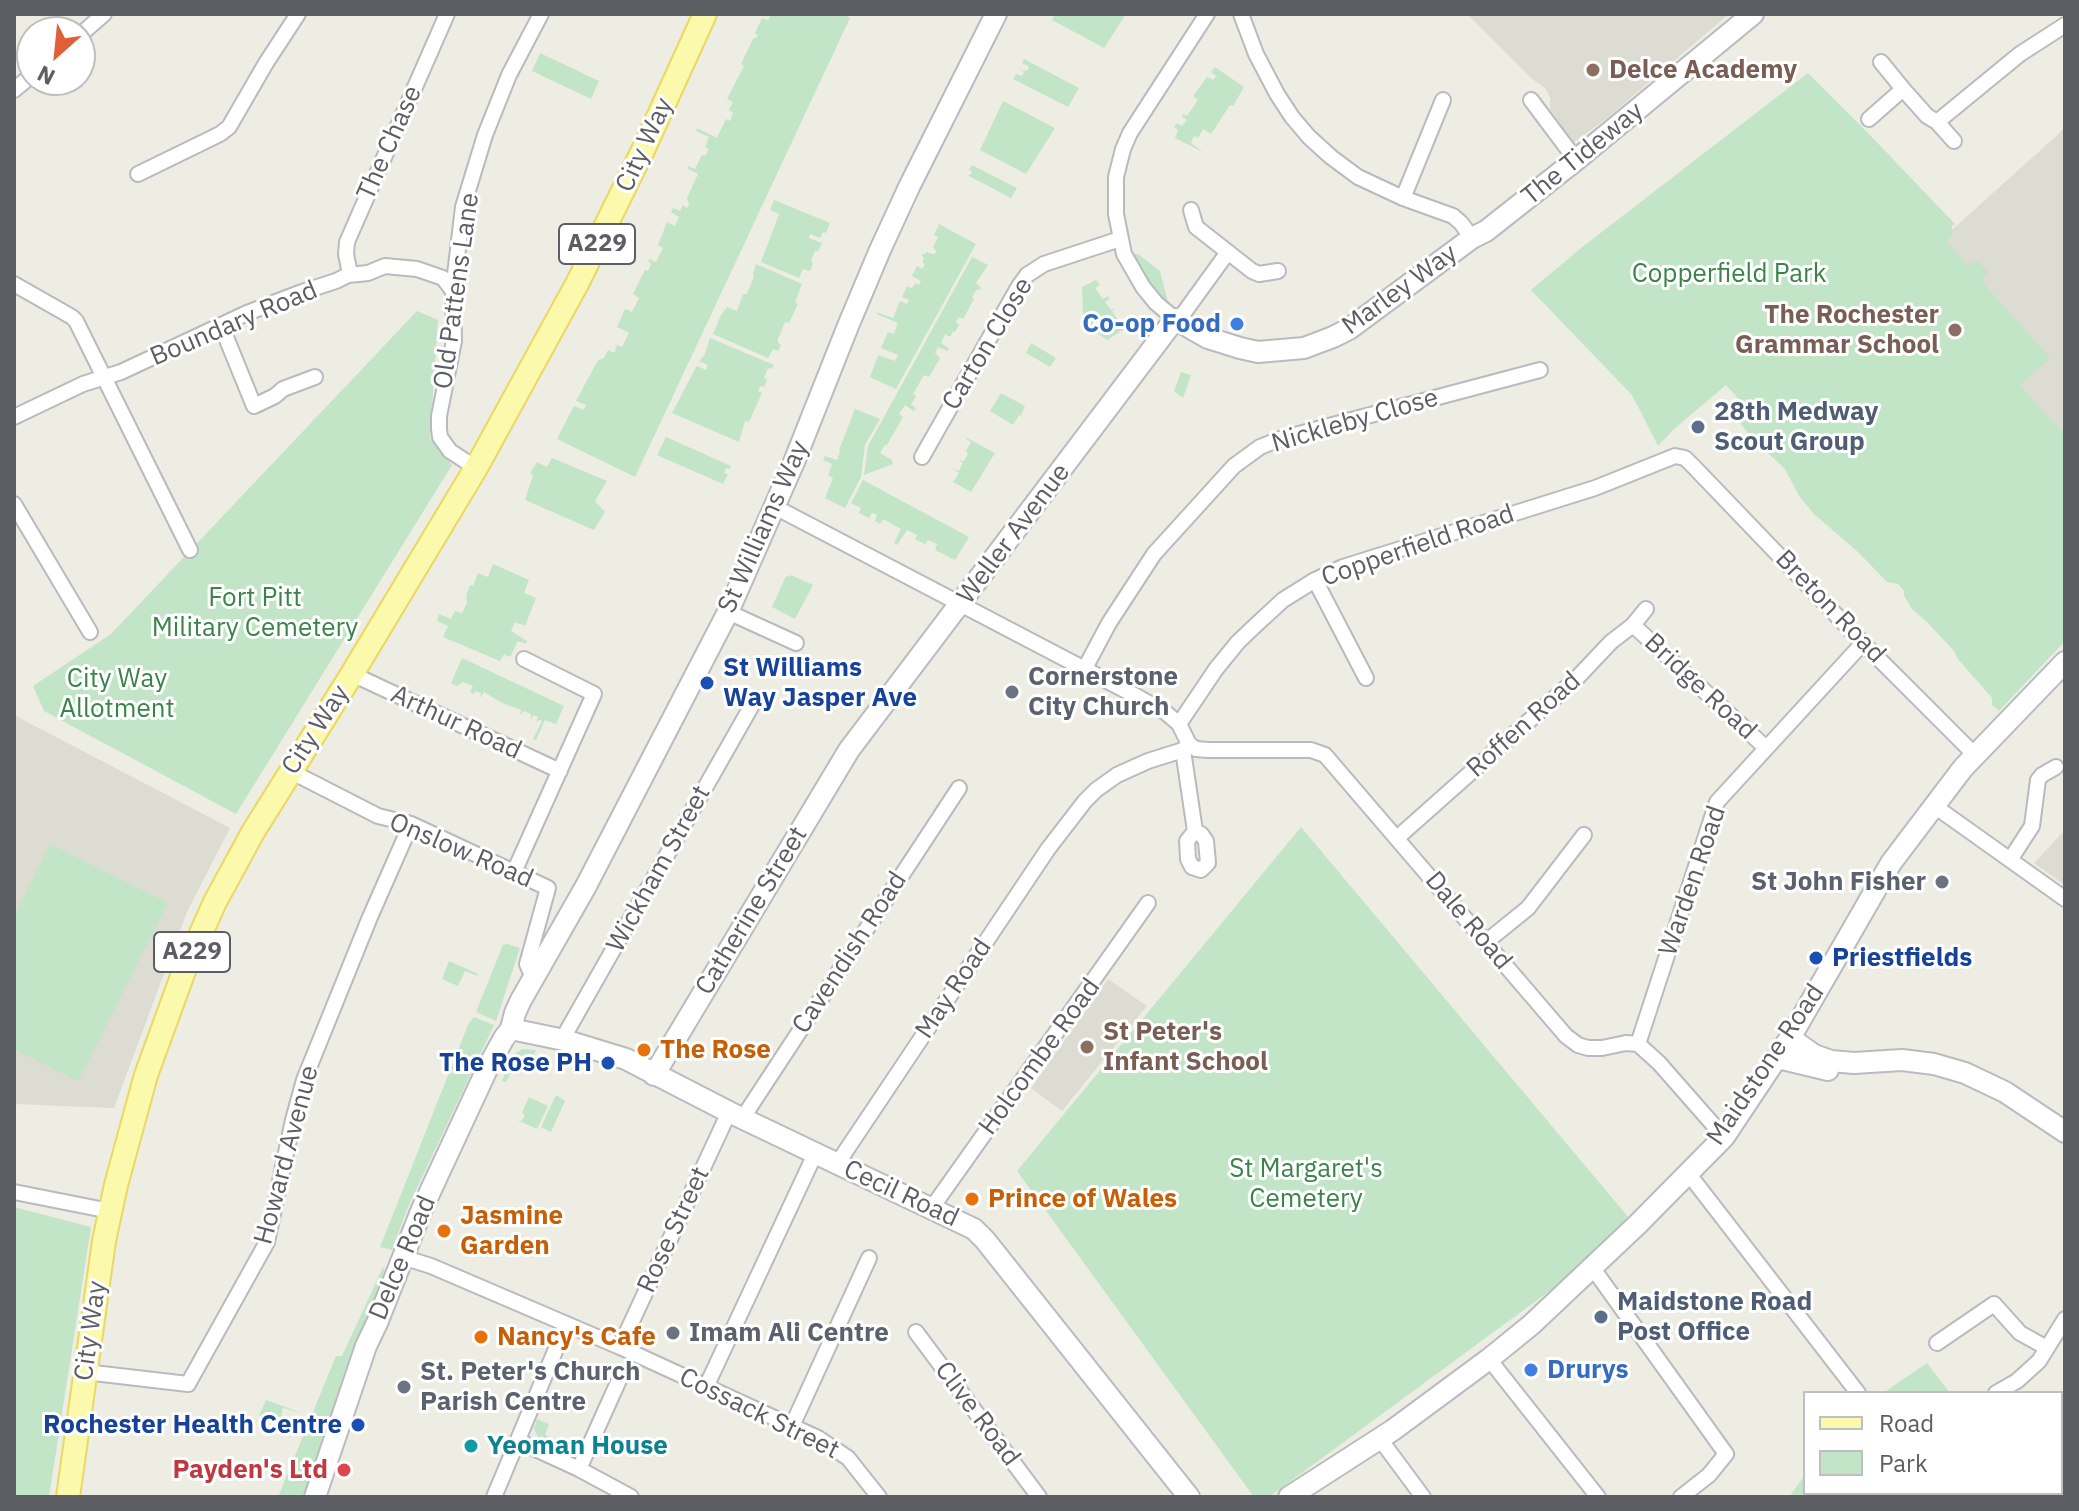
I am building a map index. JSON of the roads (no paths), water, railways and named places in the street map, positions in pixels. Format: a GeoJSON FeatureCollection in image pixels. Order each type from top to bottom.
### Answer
{"type":"FeatureCollection","features":[{"type":"Feature","properties":{"kind":"main road","name":"City Way"},"geometry":{"type":"LineString","coordinates":[[68,1497],[110,1211],[146,1075],[184,971],[222,889],[259,821],[476,468],[578,282],[705,14]]}},
{"type":"Feature","properties":{"kind":"street"},"geometry":{"type":"LineString","coordinates":[[138,174],[229,127],[298,14]]}},
{"type":"Feature","properties":{"kind":"street","name":"The Chase"},"geometry":{"type":"LineString","coordinates":[[350,274],[346,249],[348,239],[447,14]]}},
{"type":"Feature","properties":{"kind":"street","name":"Old Pattens Lane"},"geometry":{"type":"LineString","coordinates":[[476,468],[450,451],[440,437],[439,429],[454,341],[453,291],[463,207],[485,135],[509,75],[541,14]]}},
{"type":"Feature","properties":{"kind":"street","name":"St Williams Way"},"geometry":{"type":"LineString","coordinates":[[511,1029],[516,1009],[600,859],[728,612],[904,196],[996,14]]}},
{"type":"Feature","properties":{"kind":"street"},"geometry":{"type":"LineString","coordinates":[[1207,14],[1126,141],[1115,183],[1116,214],[1124,254],[1137,278],[1156,303],[1176,320],[1228,252]]}},
{"type":"Feature","properties":{"kind":"street"},"geometry":{"type":"LineString","coordinates":[[1241,14],[1267,76],[1304,131],[1348,170],[1403,198],[1453,216],[1479,235]]}},
{"type":"Feature","properties":{"kind":"street","name":"The Tideway"},"geometry":{"type":"LineString","coordinates":[[1479,235],[1576,160],[1753,14]]}},
{"type":"Feature","properties":{"kind":"street"},"geometry":{"type":"LineString","coordinates":[[1937,122],[2020,54],[2065,25]]}},
{"type":"Feature","properties":{"kind":"street"},"geometry":{"type":"LineString","coordinates":[[1881,62],[1927,116],[1954,141]]}},
{"type":"Feature","properties":{"kind":"street"},"geometry":{"type":"LineString","coordinates":[[1869,119],[1903,89]]}},
{"type":"Feature","properties":{"kind":"street"},"geometry":{"type":"LineString","coordinates":[[1403,198],[1443,100]]}},
{"type":"Feature","properties":{"kind":"street"},"geometry":{"type":"LineString","coordinates":[[1531,100],[1576,160]]}},
{"type":"Feature","properties":{"kind":"street"},"geometry":{"type":"LineString","coordinates":[[1191,210],[1196,227],[1256,273],[1278,271]]}},
{"type":"Feature","properties":{"kind":"street","name":"Marley Way"},"geometry":{"type":"LineString","coordinates":[[1176,320],[1208,338],[1247,350],[1280,351],[1312,346],[1354,326],[1479,235]]}},
{"type":"Feature","properties":{"kind":"street","name":"Carton Close"},"geometry":{"type":"LineString","coordinates":[[922,457],[1027,275],[1042,265],[1120,239]]}},
{"type":"Feature","properties":{"kind":"street","name":"Boundary Road"},"geometry":{"type":"LineString","coordinates":[[14,417],[77,386],[121,372],[221,325],[350,274],[368,273],[382,267],[417,269],[443,278],[453,291]]}},
{"type":"Feature","properties":{"kind":"street"},"geometry":{"type":"LineString","coordinates":[[14,284],[75,319],[190,550]]}},
{"type":"Feature","properties":{"kind":"street","name":"Weller Avenue"},"geometry":{"type":"LineString","coordinates":[[851,747],[1176,320]]}},
{"type":"Feature","properties":{"kind":"street"},"geometry":{"type":"LineString","coordinates":[[221,325],[254,406],[283,389],[315,377]]}},
{"type":"Feature","properties":{"kind":"street","name":"Nickleby Close"},"geometry":{"type":"LineString","coordinates":[[1084,670],[1109,623],[1154,554],[1234,466],[1260,447],[1280,439],[1540,370]]}},
{"type":"Feature","properties":{"kind":"street","name":"Copperfield Road"},"geometry":{"type":"LineString","coordinates":[[1179,724],[1238,642],[1283,600],[1315,580],[1343,567],[1595,488],[1669,458],[1685,458]]}},
{"type":"Feature","properties":{"kind":"street","name":"Breton Road"},"geometry":{"type":"LineString","coordinates":[[1685,458],[1975,755]]}},
{"type":"Feature","properties":{"kind":"street"},"geometry":{"type":"LineString","coordinates":[[14,504],[90,632]]}},
{"type":"Feature","properties":{"kind":"street"},"geometry":{"type":"LineString","coordinates":[[775,507],[1162,711],[1179,724],[1186,747],[1195,831]]}},
{"type":"Feature","properties":{"kind":"street"},"geometry":{"type":"LineString","coordinates":[[1315,580],[1366,678]]}},
{"type":"Feature","properties":{"kind":"street","name":"Roffen Road"},"geometry":{"type":"LineString","coordinates":[[1397,838],[1576,679],[1646,609]]}},
{"type":"Feature","properties":{"kind":"street"},"geometry":{"type":"LineString","coordinates":[[728,612],[796,643]]}},
{"type":"Feature","properties":{"kind":"street","name":"Bridge Road"},"geometry":{"type":"LineString","coordinates":[[1633,625],[1766,748]]}},
{"type":"Feature","properties":{"kind":"street","name":"Warden Road"},"geometry":{"type":"LineString","coordinates":[[1638,1044],[1717,802],[1863,643]]}},
{"type":"Feature","properties":{"kind":"street"},"geometry":{"type":"LineString","coordinates":[[514,872],[594,694],[524,659]]}},
{"type":"Feature","properties":{"kind":"street","name":"Maidstone Road"},"geometry":{"type":"LineString","coordinates":[[1289,1497],[1380,1439],[1531,1325],[1724,1137],[1778,1058],[1891,863],[1933,805],[1975,755],[2065,662]]}},
{"type":"Feature","properties":{"kind":"street","name":"Arthur Road"},"geometry":{"type":"LineString","coordinates":[[352,674],[560,771]]}},
{"type":"Feature","properties":{"kind":"street","name":"Wickham Street"},"geometry":{"type":"LineString","coordinates":[[564,1040],[756,698]]}},
{"type":"Feature","properties":{"kind":"street","name":"Catherine Street"},"geometry":{"type":"LineString","coordinates":[[654,1075],[851,747]]}},
{"type":"Feature","properties":{"kind":"street","name":"Dale Road"},"geometry":{"type":"LineString","coordinates":[[1186,747],[1205,750],[1311,750],[1329,758],[1570,1039],[1591,1048],[1638,1044]]}},
{"type":"Feature","properties":{"kind":"street","name":"May Road"},"geometry":{"type":"LineString","coordinates":[[837,1164],[1073,815],[1093,793],[1117,775],[1186,747]]}},
{"type":"Feature","properties":{"kind":"street"},"geometry":{"type":"LineString","coordinates":[[2010,860],[2031,828],[2038,780],[2056,767]]}},
{"type":"Feature","properties":{"kind":"street","name":"Onslow Road"},"geometry":{"type":"LineString","coordinates":[[290,771],[378,816],[411,824],[549,889],[527,962],[529,969],[536,974]]}},
{"type":"Feature","properties":{"kind":"street","name":"Cavendish Road"},"geometry":{"type":"LineString","coordinates":[[736,1115],[959,788]]}},
{"type":"Feature","properties":{"kind":"street"},"geometry":{"type":"LineString","coordinates":[[1933,805],[2065,899]]}},
{"type":"Feature","properties":{"kind":"street","name":"Howard Avenue"},"geometry":{"type":"LineString","coordinates":[[85,1372],[188,1384],[267,1242],[304,1080],[411,824]]}},
{"type":"Feature","properties":{"kind":"street"},"geometry":{"type":"LineString","coordinates":[[1486,942],[1528,908],[1584,835]]}},
{"type":"Feature","properties":{"kind":"street","name":"Holcombe Road"},"geometry":{"type":"LineString","coordinates":[[931,1209],[1148,903]]}},
{"type":"Feature","properties":{"kind":"street","name":"Cecil Road"},"geometry":{"type":"LineString","coordinates":[[511,1029],[622,1057],[815,1154],[966,1225],[985,1240],[1189,1497]]}},
{"type":"Feature","properties":{"kind":"street","name":"Delce Road"},"geometry":{"type":"LineString","coordinates":[[315,1497],[367,1344],[422,1209],[489,1065],[511,1029]]}},
{"type":"Feature","properties":{"kind":"street"},"geometry":{"type":"LineString","coordinates":[[1790,1038],[1823,1059],[1854,1063],[1902,1060],[1952,1068],[1994,1085],[2065,1132]]}},
{"type":"Feature","properties":{"kind":"street"},"geometry":{"type":"LineString","coordinates":[[1638,1044],[1724,1137]]}},
{"type":"Feature","properties":{"kind":"street"},"geometry":{"type":"LineString","coordinates":[[1778,1058],[1829,1070],[1847,1069],[1854,1063]]}},
{"type":"Feature","properties":{"kind":"street","name":"Rose Street"},"geometry":{"type":"LineString","coordinates":[[620,1347],[736,1115]]}},
{"type":"Feature","properties":{"kind":"street"},"geometry":{"type":"LineString","coordinates":[[706,1387],[815,1154]]}},
{"type":"Feature","properties":{"kind":"street"},"geometry":{"type":"LineString","coordinates":[[1688,1173],[1856,1391]]}},
{"type":"Feature","properties":{"kind":"street"},"geometry":{"type":"LineString","coordinates":[[14,1192],[110,1211]]}},
{"type":"Feature","properties":{"kind":"street","name":"Cossack Street"},"geometry":{"type":"LineString","coordinates":[[402,1257],[620,1347],[825,1442],[848,1458],[879,1497]]}},
{"type":"Feature","properties":{"kind":"street"},"geometry":{"type":"LineString","coordinates":[[792,1426],[869,1258]]}},
{"type":"Feature","properties":{"kind":"street"},"geometry":{"type":"LineString","coordinates":[[1592,1267],[1726,1454],[1709,1475],[1681,1497]]}},
{"type":"Feature","properties":{"kind":"street"},"geometry":{"type":"LineString","coordinates":[[1937,1343],[1994,1304],[2020,1333],[2047,1348]]}},
{"type":"Feature","properties":{"kind":"street"},"geometry":{"type":"LineString","coordinates":[[2001,1391],[2029,1371],[2065,1319]]}},
{"type":"Feature","properties":{"kind":"street"},"geometry":{"type":"LineString","coordinates":[[494,1497],[566,1325]]}},
{"type":"Feature","properties":{"kind":"street","name":"Clive Road"},"geometry":{"type":"LineString","coordinates":[[916,1332],[1039,1497]]}},
{"type":"Feature","properties":{"kind":"street"},"geometry":{"type":"LineString","coordinates":[[1489,1359],[1598,1497]]}},
{"type":"Feature","properties":{"kind":"street"},"geometry":{"type":"LineString","coordinates":[[579,1469],[619,1380]]}},
{"type":"Feature","properties":{"kind":"street"},"geometry":{"type":"LineString","coordinates":[[1380,1439],[1423,1497]]}},
{"type":"Feature","properties":{"kind":"street"},"geometry":{"type":"LineString","coordinates":[[518,1441],[631,1497]]}},
{"type":"Feature","properties":{"kind":"place","name":"Delce Academy"},"geometry":{"type":"Point","coordinates":[1593,70]}},
{"type":"Feature","properties":{"kind":"place","name":"Co-op Food"},"geometry":{"type":"Point","coordinates":[1237,324]}},
{"type":"Feature","properties":{"kind":"place","name":"The Rochester Grammar School"},"geometry":{"type":"Point","coordinates":[1955,330]}},
{"type":"Feature","properties":{"kind":"place","name":"28th Medway Scout Group"},"geometry":{"type":"Point","coordinates":[1698,427]}},
{"type":"Feature","properties":{"kind":"place","name":"St Williams Way Jasper Ave"},"geometry":{"type":"Point","coordinates":[707,683]}},
{"type":"Feature","properties":{"kind":"place","name":"Cornerstone City Church"},"geometry":{"type":"Point","coordinates":[1012,692]}},
{"type":"Feature","properties":{"kind":"place","name":"St John Fisher"},"geometry":{"type":"Point","coordinates":[1942,882]}},
{"type":"Feature","properties":{"kind":"place","name":"Priestfields"},"geometry":{"type":"Point","coordinates":[1816,958]}},
{"type":"Feature","properties":{"kind":"place","name":"St Peter's Infant School"},"geometry":{"type":"Point","coordinates":[1087,1047]}},
{"type":"Feature","properties":{"kind":"place","name":"The Rose"},"geometry":{"type":"Point","coordinates":[644,1050]}},
{"type":"Feature","properties":{"kind":"place","name":"The Rose PH"},"geometry":{"type":"Point","coordinates":[608,1063]}},
{"type":"Feature","properties":{"kind":"place","name":"Prince of Wales"},"geometry":{"type":"Point","coordinates":[972,1199]}},
{"type":"Feature","properties":{"kind":"place","name":"Jasmine Garden"},"geometry":{"type":"Point","coordinates":[444,1231]}},
{"type":"Feature","properties":{"kind":"place","name":"Maidstone Road Post Office"},"geometry":{"type":"Point","coordinates":[1601,1317]}},
{"type":"Feature","properties":{"kind":"place","name":"Imam Ali Centre"},"geometry":{"type":"Point","coordinates":[673,1333]}},
{"type":"Feature","properties":{"kind":"place","name":"Nancy's Cafe"},"geometry":{"type":"Point","coordinates":[481,1337]}},
{"type":"Feature","properties":{"kind":"place","name":"Drurys"},"geometry":{"type":"Point","coordinates":[1531,1370]}},
{"type":"Feature","properties":{"kind":"place","name":"St. Peter's Church Parish Centre"},"geometry":{"type":"Point","coordinates":[404,1387]}},
{"type":"Feature","properties":{"kind":"place","name":"Rochester Health Centre"},"geometry":{"type":"Point","coordinates":[358,1425]}},
{"type":"Feature","properties":{"kind":"place","name":"Yeoman House"},"geometry":{"type":"Point","coordinates":[471,1446]}},
{"type":"Feature","properties":{"kind":"place","name":"Payden's Ltd"},"geometry":{"type":"Point","coordinates":[344,1470]}},
{"type":"Feature","properties":{"kind":"park label","name":"Copperfield Park"},"geometry":{"type":"Point","coordinates":[1729,274]}},
{"type":"Feature","properties":{"kind":"park label","name":"Fort Pitt Military Cemetery"},"geometry":{"type":"Point","coordinates":[255,613]}},
{"type":"Feature","properties":{"kind":"park label","name":"City Way Allotment"},"geometry":{"type":"Point","coordinates":[117,694]}},
{"type":"Feature","properties":{"kind":"park label","name":"St Margaret's Cemetery"},"geometry":{"type":"Point","coordinates":[1306,1184]}}]}
